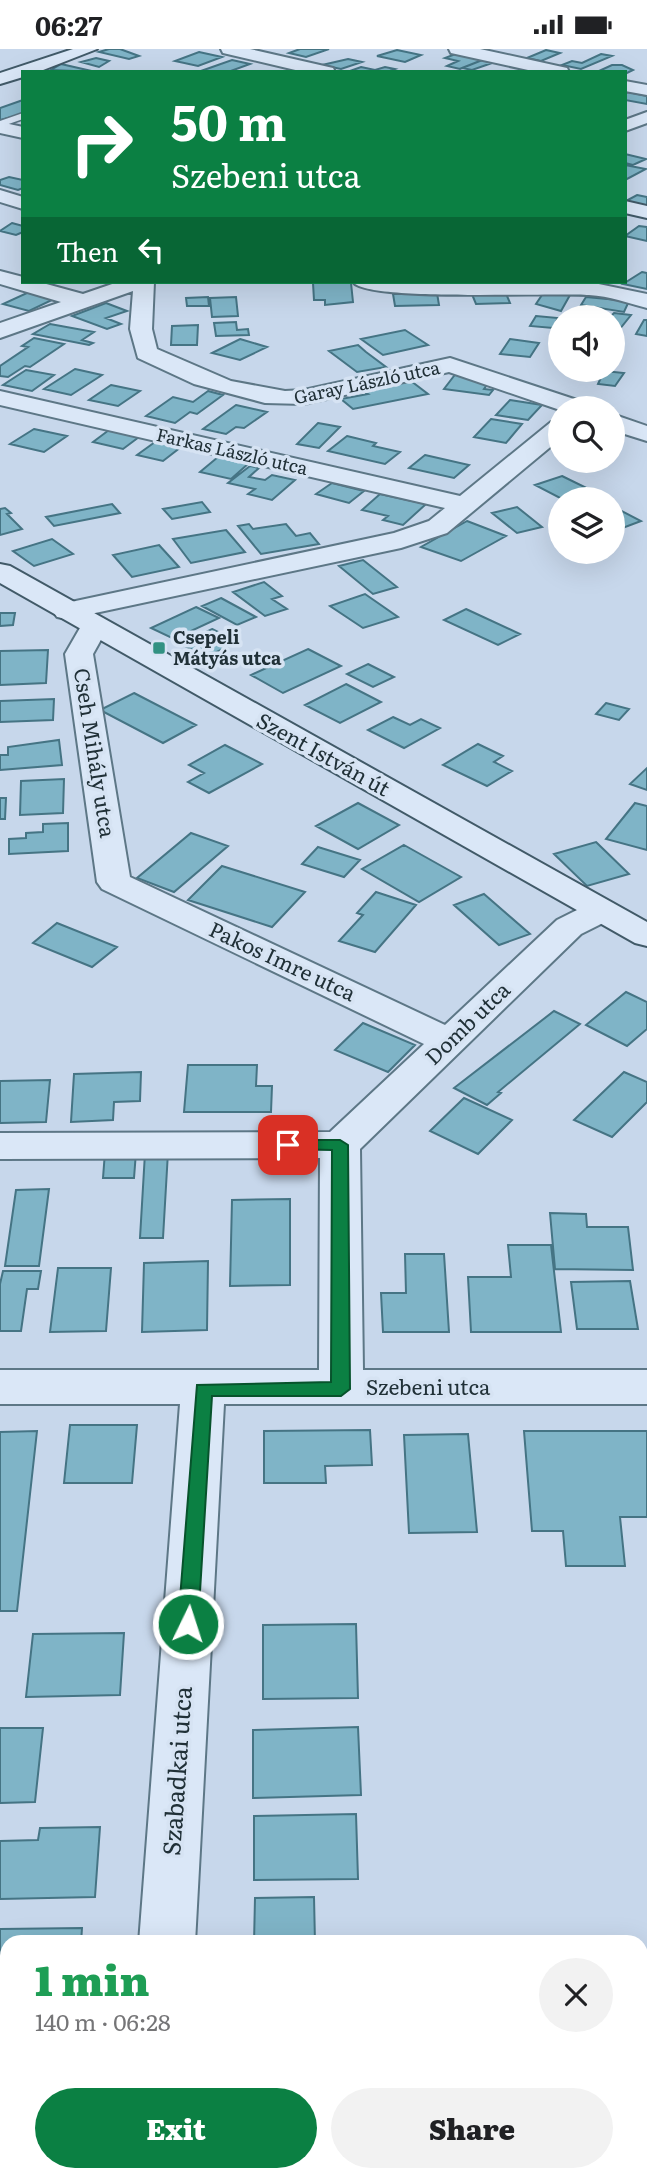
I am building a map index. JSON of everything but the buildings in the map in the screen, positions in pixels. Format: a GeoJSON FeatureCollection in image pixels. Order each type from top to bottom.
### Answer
{"type":"FeatureCollection","features":[{"type":"Feature","properties":{"kind":"street"},"geometry":{"type":"LineString","coordinates":[[29,70],[89,49]]}},
{"type":"Feature","properties":{"kind":"street"},"geometry":{"type":"LineString","coordinates":[[229,49],[318,70]]}},
{"type":"Feature","properties":{"kind":"street"},"geometry":{"type":"LineString","coordinates":[[457,49],[552,70]]}},
{"type":"Feature","properties":{"kind":"street"},"geometry":{"type":"LineString","coordinates":[[0,66],[21,70]]}},
{"type":"Feature","properties":{"kind":"street"},"geometry":{"type":"LineString","coordinates":[[0,79],[21,73]]}},
{"type":"Feature","properties":{"kind":"street"},"geometry":{"type":"LineString","coordinates":[[627,86],[647,90]]}},
{"type":"Feature","properties":{"kind":"street"},"geometry":{"type":"LineString","coordinates":[[627,125],[647,117]]}},
{"type":"Feature","properties":{"kind":"street"},"geometry":{"type":"LineString","coordinates":[[0,126],[21,132]]}},
{"type":"Feature","properties":{"kind":"street"},"geometry":{"type":"LineString","coordinates":[[0,196],[21,202]]}},
{"type":"Feature","properties":{"kind":"street"},"geometry":{"type":"LineString","coordinates":[[627,207],[647,212]]}},
{"type":"Feature","properties":{"kind":"street"},"geometry":{"type":"LineString","coordinates":[[0,277],[21,283]]}},
{"type":"Feature","properties":{"kind":"street"},"geometry":{"type":"LineString","coordinates":[[24,284],[82,301]]}},
{"type":"Feature","properties":{"kind":"street"},"geometry":{"type":"LineString","coordinates":[[0,331],[135,284]]}},
{"type":"Feature","properties":{"kind":"street","name":"Garay László utca"},"geometry":{"type":"LineString","coordinates":[[141,284],[142,329],[146,353],[170,365],[250,393],[285,399],[304,397],[450,365],[548,398]]}},
{"type":"Feature","properties":{"kind":"street"},"geometry":{"type":"LineString","coordinates":[[382,284],[419,288],[581,288],[623,293],[647,301]]}},
{"type":"Feature","properties":{"kind":"street","name":"Farkas László utca"},"geometry":{"type":"LineString","coordinates":[[0,398],[464,505]]}},
{"type":"Feature","properties":{"kind":"street"},"geometry":{"type":"LineString","coordinates":[[625,409],[647,408]]}},
{"type":"Feature","properties":{"kind":"street"},"geometry":{"type":"LineString","coordinates":[[625,425],[647,433]]}},
{"type":"Feature","properties":{"kind":"street"},"geometry":{"type":"LineString","coordinates":[[67,611],[401,540],[438,527],[548,437]]}},
{"type":"Feature","properties":{"kind":"street","name":"Szent István út"},"geometry":{"type":"LineString","coordinates":[[0,572],[94,627],[630,918]]}},
{"type":"Feature","properties":{"kind":"street","name":"Cseh Mihály utca"},"geometry":{"type":"LineString","coordinates":[[94,627],[79,654],[114,882]]}},
{"type":"Feature","properties":{"kind":"street","name":"Pakos Imre utca"},"geometry":{"type":"LineString","coordinates":[[114,882],[451,1042]]}},
{"type":"Feature","properties":{"kind":"street","name":"Domb utca"},"geometry":{"type":"LineString","coordinates":[[340,1145],[569,927],[630,918]]}},
{"type":"Feature","properties":{"kind":"street"},"geometry":{"type":"LineString","coordinates":[[0,1146],[340,1145],[341,1389]]}},
{"type":"Feature","properties":{"kind":"street","name":"Szebeni utca"},"geometry":{"type":"LineString","coordinates":[[0,1387],[647,1387]]}},
{"type":"Feature","properties":{"kind":"street","name":"Szabadkai utca"},"geometry":{"type":"LineString","coordinates":[[168,1935],[204,1389]]}},
{"type":"Feature","properties":{"kind":"lane"},"geometry":{"type":"LineString","coordinates":[[0,126],[21,117]]}},
{"type":"Feature","properties":{"kind":"place","name":"Csepeli Mátyás utca"},"geometry":{"type":"Point","coordinates":[159,648]}},
{"type":"Feature","properties":{"kind":"route"},"geometry":{"type":"LineString","coordinates":[[188,1624],[204,1389],[341,1389],[340,1145],[288,1145]]}}]}
